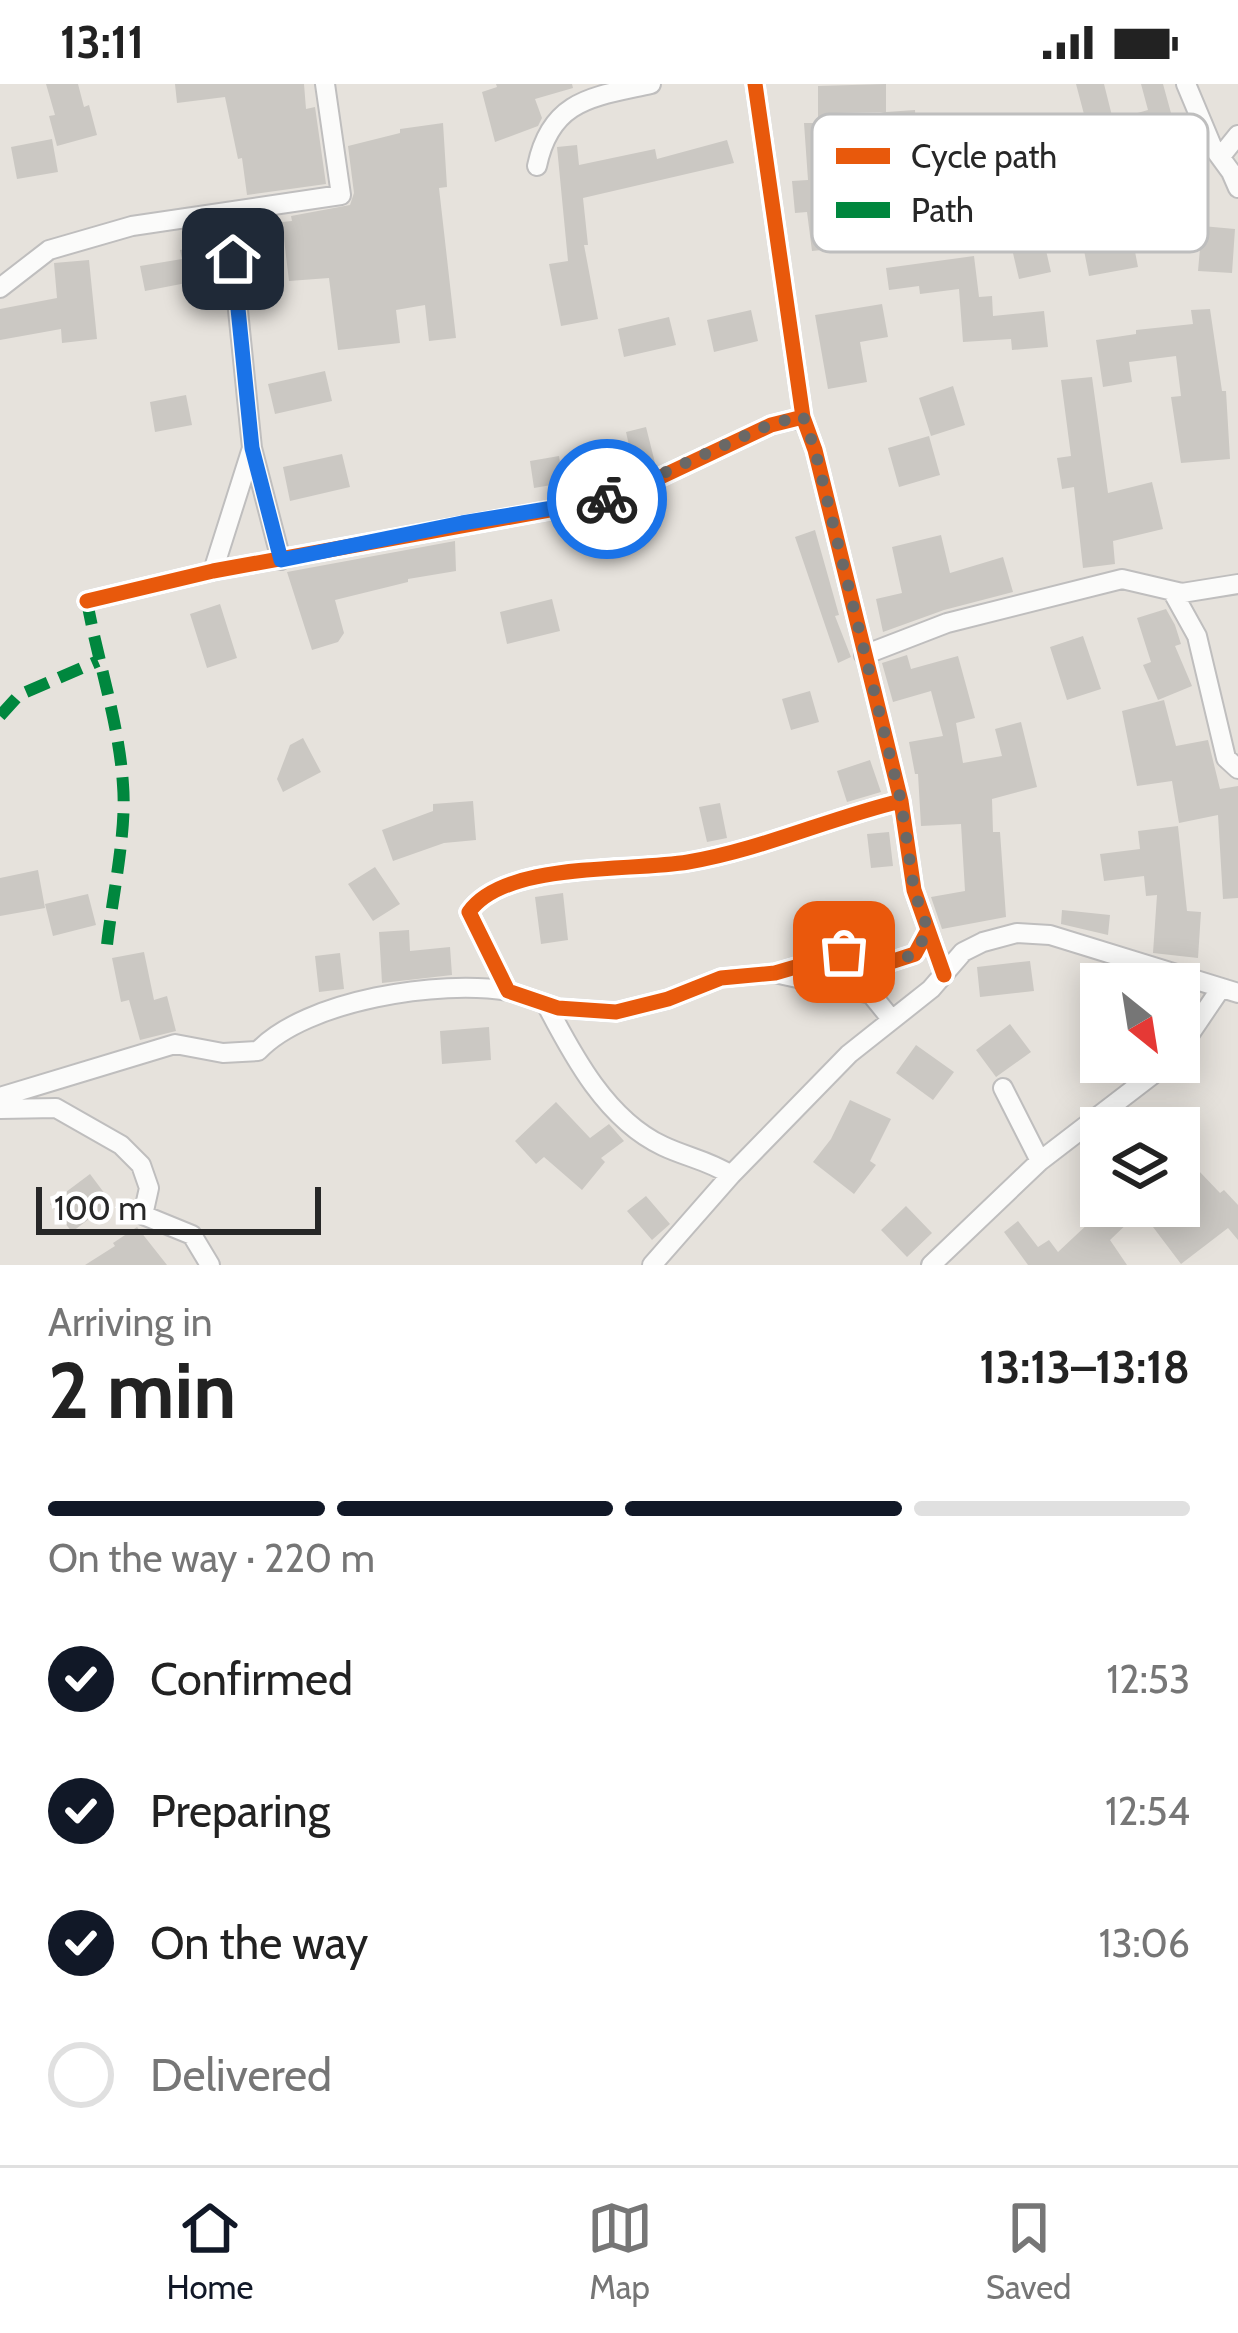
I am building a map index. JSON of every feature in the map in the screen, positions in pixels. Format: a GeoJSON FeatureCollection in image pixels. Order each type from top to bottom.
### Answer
{"type":"FeatureCollection","features":[{"type":"Feature","properties":{"kind":"street"},"geometry":{"type":"LineString","coordinates":[[0,287],[50,250],[132,226],[341,195],[325,84]]}},
{"type":"Feature","properties":{"kind":"street"},"geometry":{"type":"LineString","coordinates":[[537,166],[547,132],[574,104],[651,84]]}},
{"type":"Feature","properties":{"kind":"street"},"geometry":{"type":"LineString","coordinates":[[755,84],[803,416],[901,801],[914,890],[944,975]]}},
{"type":"Feature","properties":{"kind":"street"},"geometry":{"type":"LineString","coordinates":[[1186,84],[1197,114]]}},
{"type":"Feature","properties":{"kind":"street"},"geometry":{"type":"LineString","coordinates":[[1208,134],[1238,188]]}},
{"type":"Feature","properties":{"kind":"street"},"geometry":{"type":"LineString","coordinates":[[1220,156],[1238,135]]}},
{"type":"Feature","properties":{"kind":"street"},"geometry":{"type":"LineString","coordinates":[[228,212],[252,448],[281,560]]}},
{"type":"Feature","properties":{"kind":"street"},"geometry":{"type":"LineString","coordinates":[[86,601],[213,571],[616,498],[771,424],[803,416]]}},
{"type":"Feature","properties":{"kind":"street"},"geometry":{"type":"LineString","coordinates":[[213,571],[252,448]]}},
{"type":"Feature","properties":{"kind":"street"},"geometry":{"type":"LineString","coordinates":[[864,655],[947,623],[1122,579],[1172,591],[1198,592],[1238,584]]}},
{"type":"Feature","properties":{"kind":"street"},"geometry":{"type":"LineString","coordinates":[[1172,591],[1197,636],[1226,758],[1238,769]]}},
{"type":"Feature","properties":{"kind":"street"},"geometry":{"type":"LineString","coordinates":[[508,991],[470,912],[481,895],[526,877],[688,862],[901,801]]}},
{"type":"Feature","properties":{"kind":"street"},"geometry":{"type":"LineString","coordinates":[[0,1096],[175,1044],[223,1053],[258,1051],[307,1018],[365,1001],[474,985],[546,1004],[616,1012],[668,999],[721,978],[775,973],[844,952],[878,966],[894,962],[915,954],[928,930]]}},
{"type":"Feature","properties":{"kind":"street"},"geometry":{"type":"LineString","coordinates":[[652,1265],[848,1054],[944,975],[963,952],[1017,933],[1050,935],[1229,991],[1200,1025]]}},
{"type":"Feature","properties":{"kind":"street"},"geometry":{"type":"LineString","coordinates":[[775,973],[871,994],[892,1020]]}},
{"type":"Feature","properties":{"kind":"street"},"geometry":{"type":"LineString","coordinates":[[546,1004],[575,1061],[628,1123],[661,1145],[731,1175]]}},
{"type":"Feature","properties":{"kind":"street"},"geometry":{"type":"LineString","coordinates":[[931,1265],[1040,1161],[1142,1083]]}},
{"type":"Feature","properties":{"kind":"street"},"geometry":{"type":"LineString","coordinates":[[1003,1088],[1040,1161]]}},
{"type":"Feature","properties":{"kind":"street"},"geometry":{"type":"LineString","coordinates":[[0,1109],[56,1108],[121,1145],[141,1165],[149,1188],[143,1216],[192,1235],[210,1265]]}},
{"type":"Feature","properties":{"kind":"building"},"geometry":{"type":"Polygon","coordinates":[[[46,84],[78,84],[97,135],[57,146],[46,84]]]}},
{"type":"Feature","properties":{"kind":"building"},"geometry":{"type":"Polygon","coordinates":[[[175,84],[304,84],[306,109],[315,107],[326,184],[247,195],[225,97],[177,103],[175,84]]]}},
{"type":"Feature","properties":{"kind":"building"},"geometry":{"type":"Polygon","coordinates":[[[496,84],[572,84],[573,88],[535,99],[542,118],[538,126],[495,142],[482,92],[496,84]]]}},
{"type":"Feature","properties":{"kind":"building"},"geometry":{"type":"Polygon","coordinates":[[[886,84],[886,112],[915,110],[915,114],[818,114],[818,86],[886,84]]]}},
{"type":"Feature","properties":{"kind":"building"},"geometry":{"type":"Polygon","coordinates":[[[1076,84],[1104,84],[1112,114],[1084,114],[1076,84]]]}},
{"type":"Feature","properties":{"kind":"building"},"geometry":{"type":"Polygon","coordinates":[[[1141,84],[1163,84],[1171,114],[1134,114],[1148,110],[1141,84]]]}},
{"type":"Feature","properties":{"kind":"building"},"geometry":{"type":"Polygon","coordinates":[[[443,123],[447,187],[439,188],[456,338],[429,341],[425,305],[396,310],[400,343],[338,350],[329,278],[289,281],[282,222],[292,221],[291,216],[350,205],[354,193],[348,146],[400,133],[400,129],[443,123]]]}},
{"type":"Feature","properties":{"kind":"building"},"geometry":{"type":"Polygon","coordinates":[[[804,123],[812,123],[812,251],[807,212],[795,213],[792,181],[808,180],[804,123]]]}},
{"type":"Feature","properties":{"kind":"building"},"geometry":{"type":"Polygon","coordinates":[[[52,139],[58,172],[17,179],[11,147],[52,139]]]}},
{"type":"Feature","properties":{"kind":"building"},"geometry":{"type":"Polygon","coordinates":[[[727,140],[734,163],[583,198],[588,245],[584,245],[598,319],[561,326],[549,264],[568,261],[557,147],[577,145],[579,165],[655,149],[657,159],[727,140]]]}},
{"type":"Feature","properties":{"kind":"building"},"geometry":{"type":"Polygon","coordinates":[[[1208,227],[1235,229],[1232,273],[1198,271],[1200,252],[1208,252],[1208,227]]]}},
{"type":"Feature","properties":{"kind":"building"},"geometry":{"type":"Polygon","coordinates":[[[207,246],[212,278],[145,291],[140,266],[182,259],[180,250],[207,246]]]}},
{"type":"Feature","properties":{"kind":"building"},"geometry":{"type":"Polygon","coordinates":[[[1013,252],[1046,252],[1051,272],[1019,279],[1013,252]]]}},
{"type":"Feature","properties":{"kind":"building"},"geometry":{"type":"Polygon","coordinates":[[[1084,252],[1135,252],[1138,267],[1089,276],[1084,252]]]}},
{"type":"Feature","properties":{"kind":"building"},"geometry":{"type":"Polygon","coordinates":[[[974,256],[979,297],[992,296],[993,316],[1044,311],[1048,347],[1012,350],[1011,339],[963,342],[959,289],[920,294],[919,286],[889,290],[886,268],[974,256]]]}},
{"type":"Feature","properties":{"kind":"building"},"geometry":{"type":"Polygon","coordinates":[[[89,260],[97,339],[62,343],[61,329],[0,340],[0,309],[57,298],[54,263],[89,260]]]}},
{"type":"Feature","properties":{"kind":"building"},"geometry":{"type":"Polygon","coordinates":[[[882,304],[888,337],[860,342],[867,382],[828,389],[815,315],[882,304]]]}},
{"type":"Feature","properties":{"kind":"building"},"geometry":{"type":"Polygon","coordinates":[[[1210,309],[1222,391],[1226,391],[1230,459],[1181,463],[1171,397],[1181,396],[1176,356],[1129,362],[1132,382],[1103,387],[1096,340],[1193,324],[1191,310],[1210,309]]]}},
{"type":"Feature","properties":{"kind":"building"},"geometry":{"type":"Polygon","coordinates":[[[751,310],[758,341],[714,352],[707,320],[751,310]]]}},
{"type":"Feature","properties":{"kind":"building"},"geometry":{"type":"Polygon","coordinates":[[[669,317],[676,345],[624,357],[618,329],[669,317]]]}},
{"type":"Feature","properties":{"kind":"building"},"geometry":{"type":"Polygon","coordinates":[[[325,371],[332,401],[275,414],[268,384],[325,371]]]}},
{"type":"Feature","properties":{"kind":"building"},"geometry":{"type":"Polygon","coordinates":[[[1092,377],[1108,493],[1152,482],[1163,529],[1113,541],[1115,564],[1083,568],[1074,487],[1062,489],[1057,458],[1071,456],[1061,380],[1092,377]]]}},
{"type":"Feature","properties":{"kind":"building"},"geometry":{"type":"Polygon","coordinates":[[[953,386],[965,425],[931,436],[919,398],[953,386]]]}},
{"type":"Feature","properties":{"kind":"building"},"geometry":{"type":"Polygon","coordinates":[[[186,395],[192,425],[155,432],[150,402],[186,395]]]}},
{"type":"Feature","properties":{"kind":"building"},"geometry":{"type":"Polygon","coordinates":[[[646,427],[655,463],[634,468],[626,432],[646,427]]]}},
{"type":"Feature","properties":{"kind":"building"},"geometry":{"type":"Polygon","coordinates":[[[929,436],[940,475],[899,487],[888,448],[929,436]]]}},
{"type":"Feature","properties":{"kind":"building"},"geometry":{"type":"Polygon","coordinates":[[[342,454],[350,487],[290,501],[283,467],[342,454]]]}},
{"type":"Feature","properties":{"kind":"building"},"geometry":{"type":"Polygon","coordinates":[[[559,456],[563,483],[534,488],[530,461],[559,456]]]}},
{"type":"Feature","properties":{"kind":"building"},"geometry":{"type":"Polygon","coordinates":[[[815,530],[839,615],[835,616],[851,657],[838,663],[795,537],[815,530]]]}},
{"type":"Feature","properties":{"kind":"building"},"geometry":{"type":"Polygon","coordinates":[[[941,535],[950,573],[1003,557],[1013,592],[883,632],[876,599],[902,593],[892,547],[941,535]]]}},
{"type":"Feature","properties":{"kind":"building"},"geometry":{"type":"Polygon","coordinates":[[[455,541],[456,571],[335,600],[344,633],[338,642],[312,650],[287,572],[455,541]]]}},
{"type":"Feature","properties":{"kind":"building"},"geometry":{"type":"Polygon","coordinates":[[[552,599],[560,631],[507,644],[500,612],[552,599]]]}},
{"type":"Feature","properties":{"kind":"building"},"geometry":{"type":"Polygon","coordinates":[[[220,604],[237,658],[207,668],[190,614],[220,604]]]}},
{"type":"Feature","properties":{"kind":"building"},"geometry":{"type":"Polygon","coordinates":[[[1166,609],[1192,686],[1158,700],[1143,665],[1151,662],[1137,618],[1166,609]]]}},
{"type":"Feature","properties":{"kind":"building"},"geometry":{"type":"Polygon","coordinates":[[[1083,636],[1101,689],[1067,700],[1050,647],[1083,636]]]}},
{"type":"Feature","properties":{"kind":"building"},"geometry":{"type":"Polygon","coordinates":[[[907,655],[911,669],[958,656],[975,718],[956,723],[963,763],[1002,756],[995,729],[1021,722],[1037,787],[992,799],[993,832],[1000,832],[1006,917],[942,929],[931,897],[965,891],[961,824],[921,826],[918,774],[909,742],[943,736],[931,691],[893,702],[882,663],[907,655]]]}},
{"type":"Feature","properties":{"kind":"building"},"geometry":{"type":"Polygon","coordinates":[[[810,691],[819,722],[791,730],[782,699],[810,691]]]}},
{"type":"Feature","properties":{"kind":"building"},"geometry":{"type":"Polygon","coordinates":[[[1164,700],[1176,746],[1208,740],[1220,789],[1238,786],[1238,898],[1223,899],[1218,815],[1179,823],[1172,781],[1137,786],[1122,711],[1164,700]]]}},
{"type":"Feature","properties":{"kind":"building"},"geometry":{"type":"Polygon","coordinates":[[[303,738],[321,772],[283,792],[277,779],[290,745],[303,738]]]}},
{"type":"Feature","properties":{"kind":"building"},"geometry":{"type":"Polygon","coordinates":[[[870,760],[881,792],[847,802],[837,771],[870,760]]]}},
{"type":"Feature","properties":{"kind":"building"},"geometry":{"type":"Polygon","coordinates":[[[473,801],[476,840],[444,843],[393,861],[382,830],[433,811],[433,804],[473,801]]]}},
{"type":"Feature","properties":{"kind":"building"},"geometry":{"type":"Polygon","coordinates":[[[720,803],[727,838],[707,842],[699,807],[720,803]]]}},
{"type":"Feature","properties":{"kind":"building"},"geometry":{"type":"Polygon","coordinates":[[[1178,826],[1187,911],[1201,912],[1198,958],[1153,953],[1157,895],[1146,896],[1144,876],[1104,881],[1100,854],[1140,849],[1138,831],[1178,826]]]}},
{"type":"Feature","properties":{"kind":"building"},"geometry":{"type":"Polygon","coordinates":[[[889,832],[893,866],[871,868],[867,834],[889,832]]]}},
{"type":"Feature","properties":{"kind":"building"},"geometry":{"type":"Polygon","coordinates":[[[375,867],[400,904],[373,921],[348,884],[375,867]]]}},
{"type":"Feature","properties":{"kind":"building"},"geometry":{"type":"Polygon","coordinates":[[[38,870],[45,908],[0,916],[0,878],[38,870]]]}},
{"type":"Feature","properties":{"kind":"building"},"geometry":{"type":"Polygon","coordinates":[[[563,893],[568,940],[541,944],[535,897],[563,893]]]}},
{"type":"Feature","properties":{"kind":"building"},"geometry":{"type":"Polygon","coordinates":[[[88,894],[96,925],[53,936],[45,904],[88,894]]]}},
{"type":"Feature","properties":{"kind":"building"},"geometry":{"type":"Polygon","coordinates":[[[1062,910],[1110,915],[1108,935],[1061,924],[1062,910]]]}},
{"type":"Feature","properties":{"kind":"building"},"geometry":{"type":"Polygon","coordinates":[[[409,930],[410,951],[450,947],[452,975],[382,983],[379,932],[409,930]]]}},
{"type":"Feature","properties":{"kind":"building"},"geometry":{"type":"Polygon","coordinates":[[[144,952],[154,1000],[167,996],[176,1031],[140,1040],[129,1000],[121,1002],[112,958],[144,952]]]}},
{"type":"Feature","properties":{"kind":"building"},"geometry":{"type":"Polygon","coordinates":[[[340,953],[344,989],[319,992],[315,956],[340,953]]]}},
{"type":"Feature","properties":{"kind":"building"},"geometry":{"type":"Polygon","coordinates":[[[1030,961],[1034,991],[980,997],[977,967],[1030,961]]]}},
{"type":"Feature","properties":{"kind":"building"},"geometry":{"type":"Polygon","coordinates":[[[1010,1024],[1031,1052],[996,1077],[976,1050],[1010,1024]]]}},
{"type":"Feature","properties":{"kind":"building"},"geometry":{"type":"Polygon","coordinates":[[[489,1027],[491,1060],[442,1064],[440,1031],[489,1027]]]}},
{"type":"Feature","properties":{"kind":"building"},"geometry":{"type":"Polygon","coordinates":[[[916,1045],[954,1072],[933,1100],[896,1073],[916,1045]]]}},
{"type":"Feature","properties":{"kind":"building"},"geometry":{"type":"Polygon","coordinates":[[[850,1100],[891,1119],[870,1161],[876,1165],[854,1194],[813,1162],[831,1139],[850,1100]]]}},
{"type":"Feature","properties":{"kind":"building"},"geometry":{"type":"Polygon","coordinates":[[[556,1102],[590,1138],[609,1124],[624,1141],[601,1158],[605,1162],[582,1190],[544,1157],[536,1164],[515,1141],[556,1102]]]}},
{"type":"Feature","properties":{"kind":"building"},"geometry":{"type":"Polygon","coordinates":[[[1200,1172],[1238,1205],[1238,1240],[1228,1228],[1181,1264],[1153,1227],[1200,1227],[1200,1172]]]}},
{"type":"Feature","properties":{"kind":"building"},"geometry":{"type":"Polygon","coordinates":[[[90,1174],[111,1202],[72,1232],[50,1204],[90,1174]]]}},
{"type":"Feature","properties":{"kind":"building"},"geometry":{"type":"Polygon","coordinates":[[[646,1196],[670,1224],[652,1240],[627,1211],[646,1196]]]}},
{"type":"Feature","properties":{"kind":"building"},"geometry":{"type":"Polygon","coordinates":[[[906,1206],[932,1233],[907,1257],[881,1230],[906,1206]]]}},
{"type":"Feature","properties":{"kind":"building"},"geometry":{"type":"Polygon","coordinates":[[[1018,1221],[1038,1247],[1049,1240],[1058,1252],[1085,1227],[1124,1227],[1110,1240],[1127,1265],[1028,1265],[1004,1232],[1018,1221]]]}},
{"type":"Feature","properties":{"kind":"building"},"geometry":{"type":"Polygon","coordinates":[[[137,1227],[167,1265],[85,1265],[115,1246],[137,1227]]]}},
{"type":"Feature","properties":{"kind":"marked path"},"geometry":{"type":"LineString","coordinates":[[87,601],[113,715],[123,785],[121,844],[107,945]]}},
{"type":"Feature","properties":{"kind":"marked path"},"geometry":{"type":"LineString","coordinates":[[0,716],[19,695],[98,661]]}},
{"type":"Feature","properties":{"kind":"cycle path"},"geometry":{"type":"LineString","coordinates":[[755,84],[803,417],[901,801],[914,890],[944,975]]}},
{"type":"Feature","properties":{"kind":"cycle path"},"geometry":{"type":"LineString","coordinates":[[87,601],[213,571],[616,498],[771,425],[803,417]]}},
{"type":"Feature","properties":{"kind":"cycle path"},"geometry":{"type":"LineString","coordinates":[[901,801],[715,857],[538,876],[486,896],[469,912],[508,991],[558,1008],[616,1012],[668,999],[721,978],[775,973],[844,953],[878,966],[915,954],[928,930]]}},
{"type":"Feature","properties":{"kind":"way so far"},"geometry":{"type":"LineString","coordinates":[[607,499],[771,424],[803,416],[901,801],[914,890],[928,930],[915,954],[894,962],[878,966],[844,952]]}},
{"type":"Feature","properties":{"kind":"route"},"geometry":{"type":"LineString","coordinates":[[233,259],[252,448],[281,560],[607,499]]}}]}
